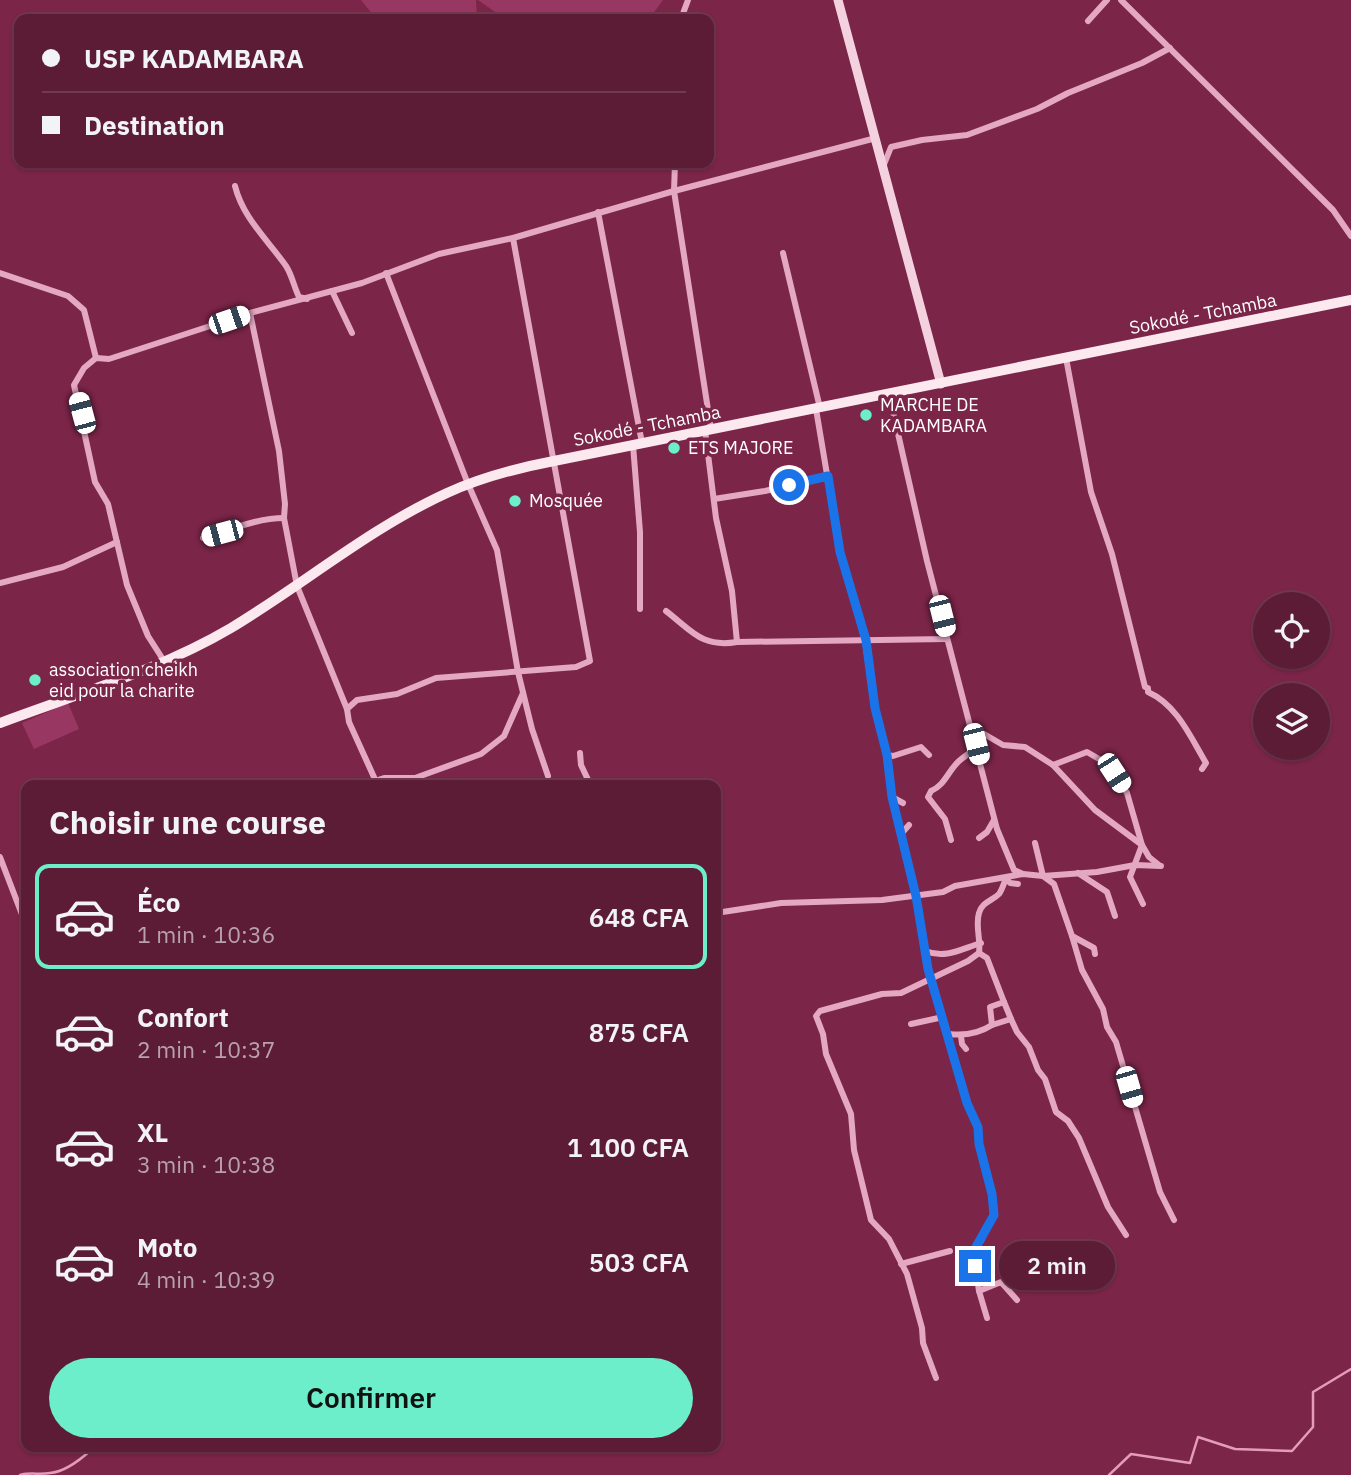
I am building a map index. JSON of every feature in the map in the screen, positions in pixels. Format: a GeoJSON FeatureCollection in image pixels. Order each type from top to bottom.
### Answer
{"type":"FeatureCollection","features":[{"type":"Feature","properties":{"kind":"main road"},"geometry":{"type":"LineString","coordinates":[[838,0],[941,384]]}},
{"type":"Feature","properties":{"kind":"main road","name":"Sokodé - Tchamba"},"geometry":{"type":"LineString","coordinates":[[0,723],[164,660],[230,629],[400,517],[467,484],[554,461],[1351,300]]}},
{"type":"Feature","properties":{"kind":"street"},"geometry":{"type":"LineString","coordinates":[[1088,21],[1107,0]]}},
{"type":"Feature","properties":{"kind":"street"},"geometry":{"type":"LineString","coordinates":[[1121,0],[1333,210],[1351,236]]}},
{"type":"Feature","properties":{"kind":"street"},"geometry":{"type":"LineString","coordinates":[[882,169],[891,147],[967,135],[1038,109],[1170,48]]}},
{"type":"Feature","properties":{"kind":"street"},"geometry":{"type":"LineString","coordinates":[[164,660],[148,636],[127,585],[108,504],[95,482],[74,385],[84,368],[96,358],[109,359],[250,313],[307,299],[439,254],[513,238],[674,191],[876,138]]}},
{"type":"Feature","properties":{"kind":"street"},"geometry":{"type":"LineString","coordinates":[[675,168],[674,191],[708,430],[714,499],[732,591],[737,642]]}},
{"type":"Feature","properties":{"kind":"street"},"geometry":{"type":"LineString","coordinates":[[235,186],[238,199],[250,220],[288,269],[299,297],[307,299]]}},
{"type":"Feature","properties":{"kind":"street"},"geometry":{"type":"LineString","coordinates":[[598,212],[637,444],[640,609]]}},
{"type":"Feature","properties":{"kind":"street"},"geometry":{"type":"LineString","coordinates":[[347,709],[356,700],[397,694],[436,678],[576,667],[590,661],[513,238]]}},
{"type":"Feature","properties":{"kind":"street"},"geometry":{"type":"LineString","coordinates":[[783,253],[818,408],[840,552],[866,640],[875,708],[887,755],[892,797],[916,896],[925,951],[949,1034],[949,1046],[967,1103],[978,1127],[979,1144],[992,1194],[994,1215],[976,1247],[974,1256],[979,1291],[987,1318]]}},
{"type":"Feature","properties":{"kind":"street"},"geometry":{"type":"LineString","coordinates":[[0,273],[68,296],[84,310],[96,358]]}},
{"type":"Feature","properties":{"kind":"street"},"geometry":{"type":"LineString","coordinates":[[386,274],[467,484],[497,550],[517,672],[548,776]]}},
{"type":"Feature","properties":{"kind":"street"},"geometry":{"type":"LineString","coordinates":[[332,291],[352,333]]}},
{"type":"Feature","properties":{"kind":"street"},"geometry":{"type":"LineString","coordinates":[[250,313],[279,451],[284,519],[297,586],[347,709],[349,722],[376,780]]}},
{"type":"Feature","properties":{"kind":"street"},"geometry":{"type":"LineString","coordinates":[[1066,358],[1091,492],[1112,554],[1145,687],[1148,692],[1161,698],[1181,718],[1206,763],[1202,769]]}},
{"type":"Feature","properties":{"kind":"street"},"geometry":{"type":"LineString","coordinates":[[889,394],[947,639],[995,820],[1014,870],[1043,876],[1135,864],[1161,866],[1149,857],[1142,845],[1127,793],[1114,773],[1117,771],[1111,760],[1106,763],[1087,752],[1053,765]]}},
{"type":"Feature","properties":{"kind":"street"},"geometry":{"type":"LineString","coordinates":[[714,499],[765,491],[828,476]]}},
{"type":"Feature","properties":{"kind":"street"},"geometry":{"type":"LineString","coordinates":[[203,538],[262,519],[284,519]]}},
{"type":"Feature","properties":{"kind":"street"},"geometry":{"type":"LineString","coordinates":[[0,583],[63,567],[117,542]]}},
{"type":"Feature","properties":{"kind":"street"},"geometry":{"type":"LineString","coordinates":[[666,611],[697,637],[712,643],[947,639]]}},
{"type":"Feature","properties":{"kind":"street"},"geometry":{"type":"LineString","coordinates":[[381,780],[415,778],[481,754],[504,736],[523,694]]}},
{"type":"Feature","properties":{"kind":"street"},"geometry":{"type":"LineString","coordinates":[[972,726],[1003,745],[1025,747],[1053,765],[1096,810],[1142,845]]}},
{"type":"Feature","properties":{"kind":"street"},"geometry":{"type":"LineString","coordinates":[[951,840],[945,819],[929,797],[930,792],[939,788],[959,761],[971,754],[976,744]]}},
{"type":"Feature","properties":{"kind":"street"},"geometry":{"type":"LineString","coordinates":[[887,755],[893,757],[921,747],[929,755]]}},
{"type":"Feature","properties":{"kind":"street"},"geometry":{"type":"LineString","coordinates":[[580,753],[581,765],[588,780]]}},
{"type":"Feature","properties":{"kind":"street"},"geometry":{"type":"LineString","coordinates":[[892,797],[903,803]]}},
{"type":"Feature","properties":{"kind":"street"},"geometry":{"type":"LineString","coordinates":[[979,838],[995,820]]}},
{"type":"Feature","properties":{"kind":"street"},"geometry":{"type":"LineString","coordinates":[[901,834],[909,825]]}},
{"type":"Feature","properties":{"kind":"street"},"geometry":{"type":"LineString","coordinates":[[1035,843],[1043,876],[1054,884],[1082,970],[1116,1042],[1160,1192],[1174,1220]]}},
{"type":"Feature","properties":{"kind":"street"},"geometry":{"type":"LineString","coordinates":[[1142,845],[1130,877],[1143,904]]}},
{"type":"Feature","properties":{"kind":"street"},"geometry":{"type":"LineString","coordinates":[[0,857],[21,912]]}},
{"type":"Feature","properties":{"kind":"street"},"geometry":{"type":"LineString","coordinates":[[1078,873],[1107,892],[1115,916]]}},
{"type":"Feature","properties":{"kind":"street"},"geometry":{"type":"LineString","coordinates":[[721,912],[781,903],[882,900],[916,896],[1023,874]]}},
{"type":"Feature","properties":{"kind":"street"},"geometry":{"type":"LineString","coordinates":[[1006,878],[1010,883],[1018,884]]}},
{"type":"Feature","properties":{"kind":"street"},"geometry":{"type":"LineString","coordinates":[[979,953],[979,912],[984,904],[1000,893],[1006,878]]}},
{"type":"Feature","properties":{"kind":"street"},"geometry":{"type":"LineString","coordinates":[[1072,936],[1094,948],[1095,954]]}},
{"type":"Feature","properties":{"kind":"street"},"geometry":{"type":"LineString","coordinates":[[925,951],[938,956],[952,954],[981,943]]}},
{"type":"Feature","properties":{"kind":"street"},"geometry":{"type":"LineString","coordinates":[[936,1378],[923,1343],[922,1328],[907,1274],[889,1239],[871,1220],[854,1150],[851,1114],[826,1054],[823,1034],[816,1016],[820,1011],[882,994],[901,993],[979,953]]}},
{"type":"Feature","properties":{"kind":"street"},"geometry":{"type":"LineString","coordinates":[[979,953],[987,958],[1017,1032],[1045,1079],[1056,1112],[1068,1121],[1079,1138],[1108,1207],[1126,1235]]}},
{"type":"Feature","properties":{"kind":"street"},"geometry":{"type":"LineString","coordinates":[[992,1025],[990,1007],[1004,1002]]}},
{"type":"Feature","properties":{"kind":"street"},"geometry":{"type":"LineString","coordinates":[[911,1024],[943,1017]]}},
{"type":"Feature","properties":{"kind":"street"},"geometry":{"type":"LineString","coordinates":[[949,1034],[961,1036],[981,1032],[992,1025],[1012,1019]]}},
{"type":"Feature","properties":{"kind":"street"},"geometry":{"type":"LineString","coordinates":[[961,1036],[961,1044],[966,1049]]}},
{"type":"Feature","properties":{"kind":"street"},"geometry":{"type":"LineString","coordinates":[[901,1264],[950,1251]]}},
{"type":"Feature","properties":{"kind":"street"},"geometry":{"type":"LineString","coordinates":[[979,1291],[1001,1282],[1014,1302]]}},
{"type":"Feature","properties":{"kind":"shaded area"},"geometry":{"type":"Polygon","coordinates":[[[361,0],[476,0],[477,14],[372,14],[361,0]]]}},
{"type":"Feature","properties":{"kind":"shaded area"},"geometry":{"type":"Polygon","coordinates":[[[478,0],[663,0],[653,14],[498,14],[478,0]]]}},
{"type":"Feature","properties":{"kind":"shaded area"},"geometry":{"type":"Polygon","coordinates":[[[68,703],[79,729],[34,749],[22,723],[68,703]]]}},
{"type":"Feature","properties":{"kind":"waterway"},"geometry":{"type":"LineString","coordinates":[[1109,1475],[1131,1454],[1190,1463],[1198,1437],[1235,1449],[1292,1451],[1313,1427],[1313,1392],[1351,1369]]}},
{"type":"Feature","properties":{"kind":"waterway"},"geometry":{"type":"LineString","coordinates":[[20,1475],[46,1474],[61,1470],[88,1452]]}},
{"type":"Feature","properties":{"kind":"place","name":"MARCHE DE KADAMBARA"},"geometry":{"type":"Point","coordinates":[866,415]}},
{"type":"Feature","properties":{"kind":"place","name":"ETS MAJORE"},"geometry":{"type":"Point","coordinates":[674,448]}},
{"type":"Feature","properties":{"kind":"place","name":"Mosquée"},"geometry":{"type":"Point","coordinates":[515,501]}},
{"type":"Feature","properties":{"kind":"place","name":"association cheikh eid pour la charite"},"geometry":{"type":"Point","coordinates":[35,680]}},
{"type":"Feature","properties":{"kind":"route"},"geometry":{"type":"LineString","coordinates":[[789,485],[828,476],[840,552],[866,640],[875,708],[887,755],[892,797],[916,896],[928,969],[967,1103],[978,1127],[979,1144],[992,1194],[994,1215],[976,1247],[975,1266]]}}]}
